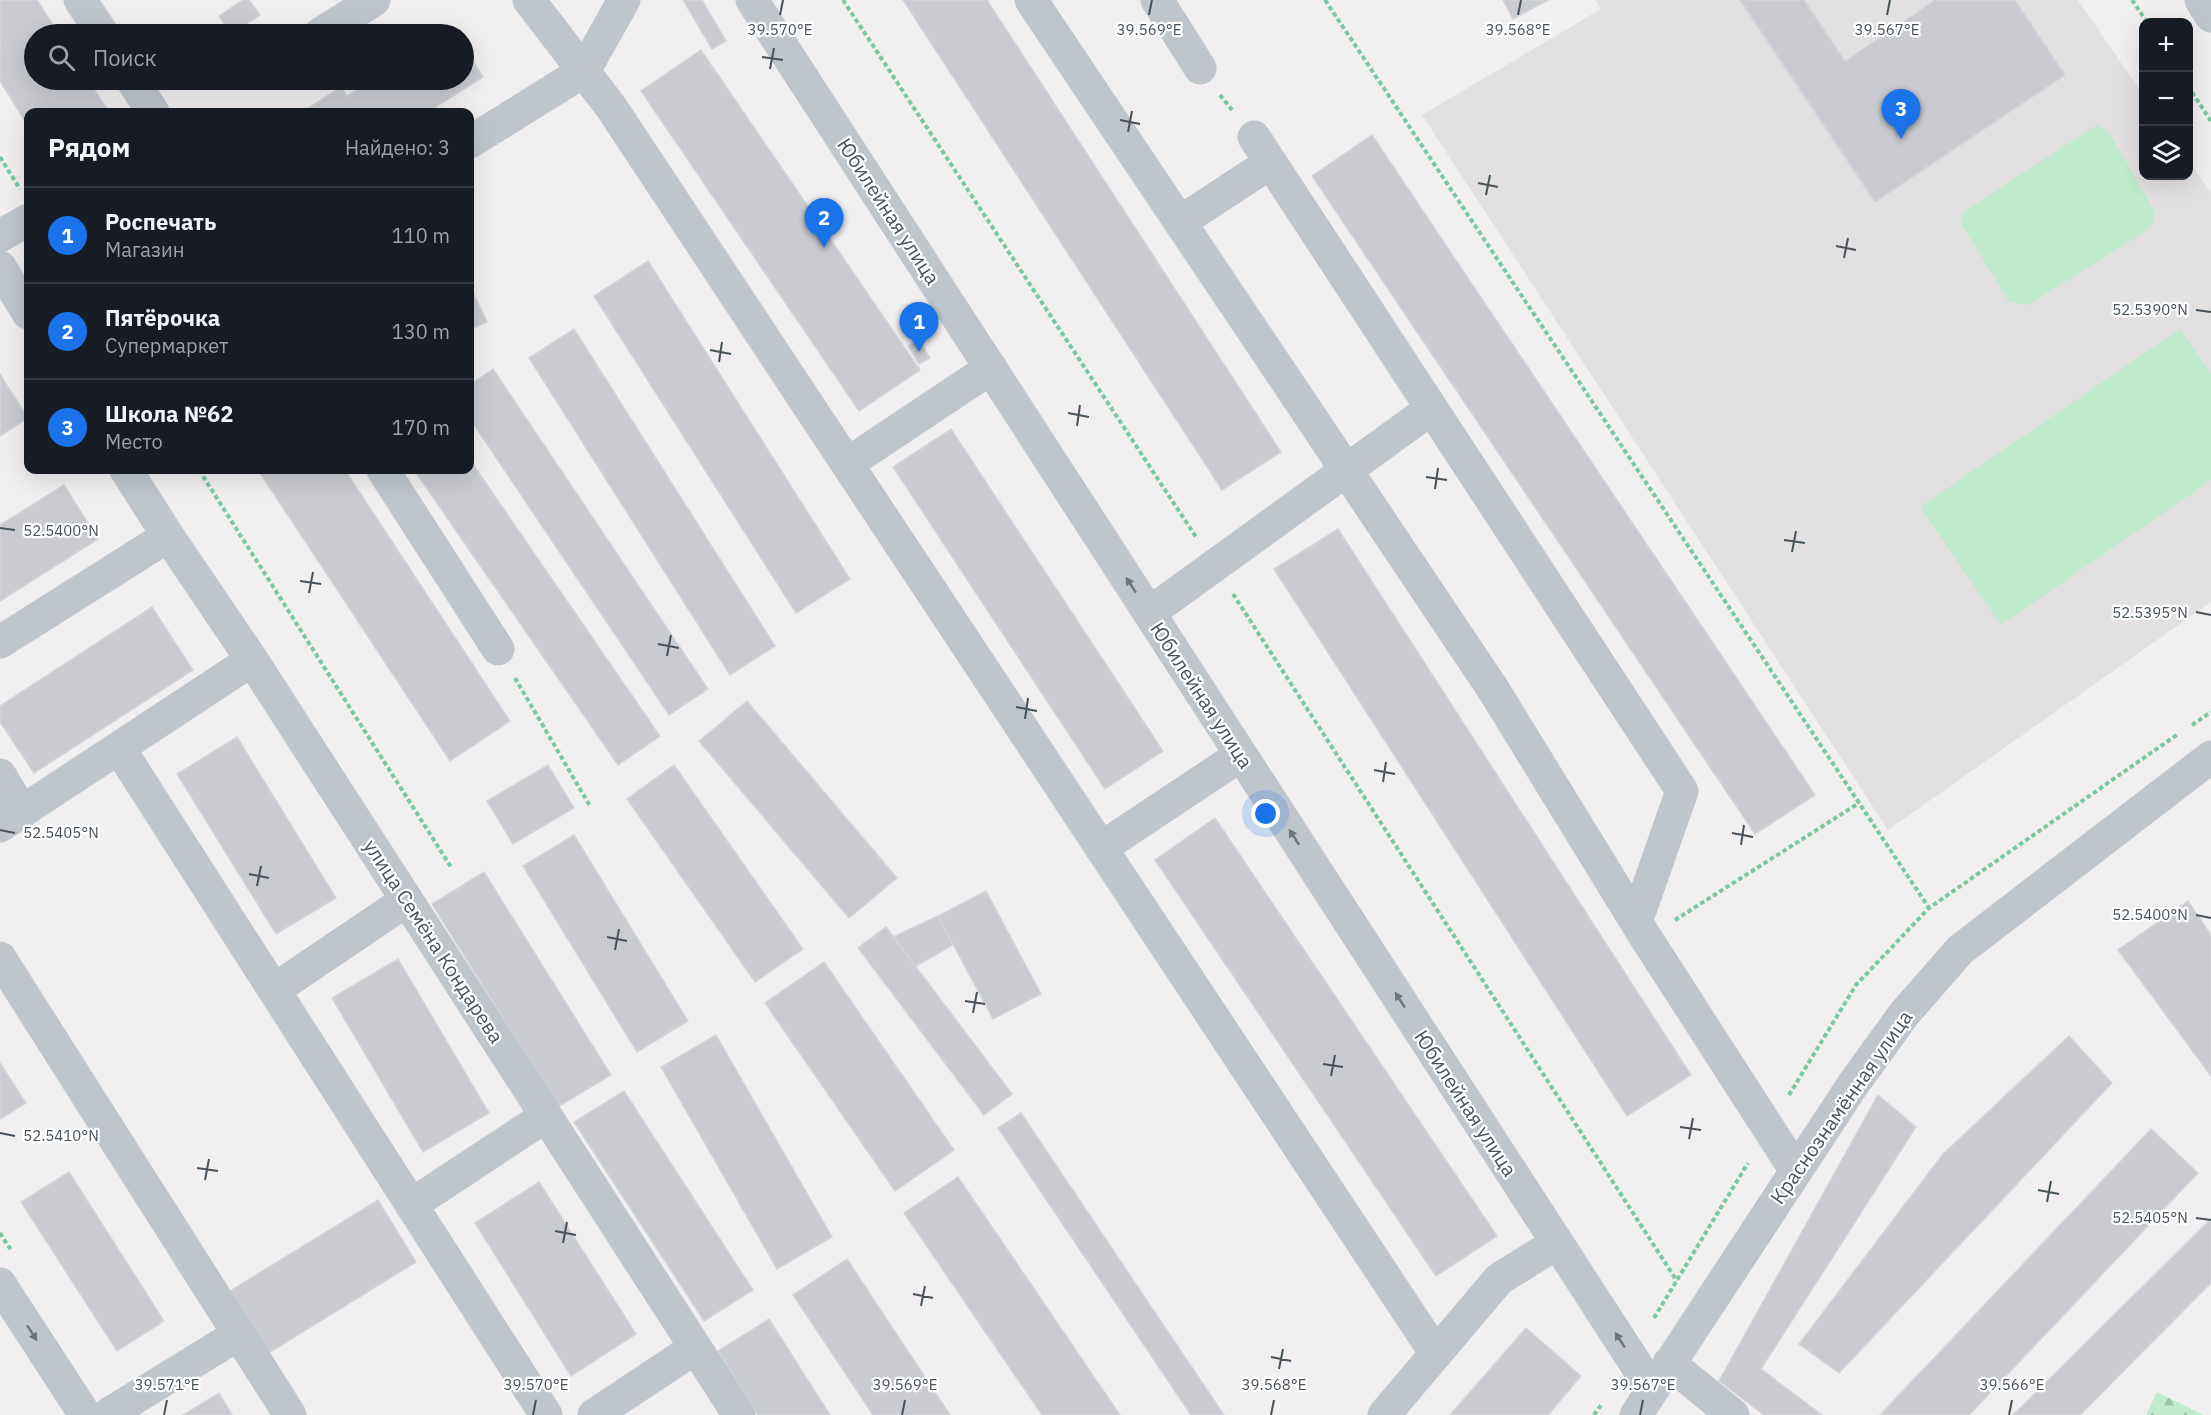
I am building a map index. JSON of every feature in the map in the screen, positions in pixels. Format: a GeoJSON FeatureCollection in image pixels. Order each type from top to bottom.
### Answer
{"type":"FeatureCollection","features":[{"type":"Feature","properties":{"kind":"street"},"geometry":{"type":"LineString","coordinates":[[80,0],[96,24]]}},
{"type":"Feature","properties":{"kind":"street"},"geometry":{"type":"LineString","coordinates":[[336,24],[374,0]]}},
{"type":"Feature","properties":{"kind":"street"},"geometry":{"type":"LineString","coordinates":[[529,0],[611,107],[1436,1354]]}},
{"type":"Feature","properties":{"kind":"street"},"geometry":{"type":"LineString","coordinates":[[474,140],[584,71],[624,0]]}},
{"type":"Feature","properties":{"kind":"street","name":"Юбилейная улица"},"geometry":{"type":"LineString","coordinates":[[752,0],[1652,1389],[1733,1415]]}},
{"type":"Feature","properties":{"kind":"street"},"geometry":{"type":"LineString","coordinates":[[1031,0],[1493,689],[1641,930],[1796,1171]]}},
{"type":"Feature","properties":{"kind":"street"},"geometry":{"type":"LineString","coordinates":[[1157,0],[1200,68]]}},
{"type":"Feature","properties":{"kind":"street"},"geometry":{"type":"LineString","coordinates":[[2201,0],[2211,16]]}},
{"type":"Feature","properties":{"kind":"street"},"geometry":{"type":"LineString","coordinates":[[139,90],[150,108]]}},
{"type":"Feature","properties":{"kind":"street"},"geometry":{"type":"LineString","coordinates":[[1180,222],[1262,150],[1682,791],[1641,930]]}},
{"type":"Feature","properties":{"kind":"street"},"geometry":{"type":"LineString","coordinates":[[0,236],[24,208]]}},
{"type":"Feature","properties":{"kind":"street"},"geometry":{"type":"LineString","coordinates":[[0,267],[24,306]]}},
{"type":"Feature","properties":{"kind":"street"},"geometry":{"type":"LineString","coordinates":[[847,464],[991,368]]}},
{"type":"Feature","properties":{"kind":"street"},"geometry":{"type":"LineString","coordinates":[[1149,613],[1431,409]]}},
{"type":"Feature","properties":{"kind":"street","name":"улица Семёна Кондарева"},"geometry":{"type":"LineString","coordinates":[[129,474],[252,660],[739,1415]]}},
{"type":"Feature","properties":{"kind":"street"},"geometry":{"type":"LineString","coordinates":[[386,474],[498,649]]}},
{"type":"Feature","properties":{"kind":"street"},"geometry":{"type":"LineString","coordinates":[[0,642],[168,536]]}},
{"type":"Feature","properties":{"kind":"street"},"geometry":{"type":"LineString","coordinates":[[0,775],[11,819],[252,660]]}},
{"type":"Feature","properties":{"kind":"street"},"geometry":{"type":"LineString","coordinates":[[119,748],[546,1415]]}},
{"type":"Feature","properties":{"kind":"street"},"geometry":{"type":"LineString","coordinates":[[1101,848],[1241,755]]}},
{"type":"Feature","properties":{"kind":"street","name":"Краснознамённая улица"},"geometry":{"type":"LineString","coordinates":[[1652,1389],[1852,1086],[1904,1014],[1960,950],[2211,757]]}},
{"type":"Feature","properties":{"kind":"street"},"geometry":{"type":"LineString","coordinates":[[274,990],[407,900]]}},
{"type":"Feature","properties":{"kind":"street"},"geometry":{"type":"LineString","coordinates":[[0,958],[290,1415]]}},
{"type":"Feature","properties":{"kind":"street"},"geometry":{"type":"LineString","coordinates":[[411,1205],[546,1116]]}},
{"type":"Feature","properties":{"kind":"street"},"geometry":{"type":"LineString","coordinates":[[1384,1415],[1499,1279],[1557,1243]]}},
{"type":"Feature","properties":{"kind":"street"},"geometry":{"type":"LineString","coordinates":[[0,1284],[84,1415]]}},
{"type":"Feature","properties":{"kind":"street"},"geometry":{"type":"LineString","coordinates":[[107,1415],[239,1335]]}},
{"type":"Feature","properties":{"kind":"street"},"geometry":{"type":"LineString","coordinates":[[594,1415],[696,1348]]}},
{"type":"Feature","properties":{"kind":"path"},"geometry":{"type":"LineString","coordinates":[[843,0],[1214,566],[1677,1281]]}},
{"type":"Feature","properties":{"kind":"path"},"geometry":{"type":"LineString","coordinates":[[1325,0],[1929,908]]}},
{"type":"Feature","properties":{"kind":"path"},"geometry":{"type":"LineString","coordinates":[[2132,0],[2144,18]]}},
{"type":"Feature","properties":{"kind":"path"},"geometry":{"type":"LineString","coordinates":[[1200,68],[1262,150]]}},
{"type":"Feature","properties":{"kind":"path"},"geometry":{"type":"LineString","coordinates":[[2193,94],[2211,121]]}},
{"type":"Feature","properties":{"kind":"path"},"geometry":{"type":"LineString","coordinates":[[0,157],[24,202]]}},
{"type":"Feature","properties":{"kind":"path"},"geometry":{"type":"LineString","coordinates":[[202,474],[451,867]]}},
{"type":"Feature","properties":{"kind":"path"},"geometry":{"type":"LineString","coordinates":[[498,649],[590,806]]}},
{"type":"Feature","properties":{"kind":"path"},"geometry":{"type":"LineString","coordinates":[[1641,930],[1859,803]]}},
{"type":"Feature","properties":{"kind":"shaded area"},"geometry":{"type":"Polygon","coordinates":[[[1596,0],[2078,0],[2139,89],[2139,180],[2193,180],[2193,167],[2211,193],[2211,602],[1888,830],[1422,115],[1601,9],[1596,0]]]}},
{"type":"Feature","properties":{"kind":"green space"},"geometry":{"type":"Polygon","coordinates":[[[2097,125],[2109,132],[2155,212],[2151,228],[2028,305],[2009,302],[1961,223],[1965,211],[2097,125]]]}},
{"type":"Feature","properties":{"kind":"green space"},"geometry":{"type":"Polygon","coordinates":[[[2180,329],[2211,374],[2211,480],[2001,625],[1920,507],[2180,329]]]}},
{"type":"Feature","properties":{"kind":"green space"},"geometry":{"type":"Polygon","coordinates":[[[2157,1392],[2203,1415],[2146,1415],[2157,1392]]]}},
{"type":"Feature","properties":{"kind":"building"},"geometry":{"type":"Polygon","coordinates":[[[0,0],[37,0],[53,24],[24,24],[24,90],[95,90],[106,108],[24,108],[24,120],[0,81],[0,0]]]}},
{"type":"Feature","properties":{"kind":"building"},"geometry":{"type":"Polygon","coordinates":[[[243,0],[249,0],[260,15],[246,24],[224,24],[219,16],[243,0]]]}},
{"type":"Feature","properties":{"kind":"building"},"geometry":{"type":"Polygon","coordinates":[[[683,0],[702,0],[726,41],[712,49],[683,0]]]}},
{"type":"Feature","properties":{"kind":"building"},"geometry":{"type":"Polygon","coordinates":[[[903,0],[987,0],[1281,452],[1222,490],[903,0]]]}},
{"type":"Feature","properties":{"kind":"building"},"geometry":{"type":"Polygon","coordinates":[[[1503,0],[1548,0],[1513,19],[1503,0]]]}},
{"type":"Feature","properties":{"kind":"building"},"geometry":{"type":"Polygon","coordinates":[[[1740,0],[1804,0],[1845,61],[1933,0],[2015,0],[2065,75],[1875,202],[1740,0]]]}},
{"type":"Feature","properties":{"kind":"building"},"geometry":{"type":"Polygon","coordinates":[[[701,50],[920,370],[859,411],[641,91],[701,50]]]}},
{"type":"Feature","properties":{"kind":"building"},"geometry":{"type":"Polygon","coordinates":[[[474,63],[483,77],[474,83],[474,63]]]}},
{"type":"Feature","properties":{"kind":"building"},"geometry":{"type":"Polygon","coordinates":[[[336,90],[343,90],[347,96],[356,90],[463,90],[434,108],[308,108],[336,90]]]}},
{"type":"Feature","properties":{"kind":"building"},"geometry":{"type":"Polygon","coordinates":[[[1372,135],[1815,795],[1755,834],[1312,176],[1372,135]]]}},
{"type":"Feature","properties":{"kind":"building"},"geometry":{"type":"Polygon","coordinates":[[[648,261],[850,579],[796,613],[594,296],[648,261]]]}},
{"type":"Feature","properties":{"kind":"building"},"geometry":{"type":"Polygon","coordinates":[[[474,294],[487,322],[474,328],[474,294]]]}},
{"type":"Feature","properties":{"kind":"building"},"geometry":{"type":"Polygon","coordinates":[[[574,329],[775,646],[730,675],[529,358],[574,329]]]}},
{"type":"Feature","properties":{"kind":"building"},"geometry":{"type":"Polygon","coordinates":[[[918,339],[930,358],[919,364],[908,346],[918,339]]]}},
{"type":"Feature","properties":{"kind":"building"},"geometry":{"type":"Polygon","coordinates":[[[493,369],[708,689],[669,715],[474,425],[474,382],[493,369]]]}},
{"type":"Feature","properties":{"kind":"building"},"geometry":{"type":"Polygon","coordinates":[[[0,374],[24,412],[24,421],[0,436],[0,374]]]}},
{"type":"Feature","properties":{"kind":"building"},"geometry":{"type":"Polygon","coordinates":[[[951,429],[1163,751],[1105,789],[893,467],[951,429]]]}},
{"type":"Feature","properties":{"kind":"building"},"geometry":{"type":"Polygon","coordinates":[[[474,466],[660,736],[618,765],[417,474],[474,474],[474,466]]]}},
{"type":"Feature","properties":{"kind":"building"},"geometry":{"type":"Polygon","coordinates":[[[261,474],[348,474],[510,721],[450,761],[261,474]]]}},
{"type":"Feature","properties":{"kind":"building"},"geometry":{"type":"Polygon","coordinates":[[[64,485],[98,539],[0,601],[0,525],[64,485]]]}},
{"type":"Feature","properties":{"kind":"building"},"geometry":{"type":"Polygon","coordinates":[[[1338,529],[1691,1075],[1627,1116],[1274,569],[1338,529]]]}},
{"type":"Feature","properties":{"kind":"building"},"geometry":{"type":"Polygon","coordinates":[[[152,607],[193,670],[34,773],[0,722],[0,706],[152,607]]]}},
{"type":"Feature","properties":{"kind":"building"},"geometry":{"type":"Polygon","coordinates":[[[747,701],[897,878],[849,918],[699,741],[747,701]]]}},
{"type":"Feature","properties":{"kind":"building"},"geometry":{"type":"Polygon","coordinates":[[[237,737],[336,898],[276,934],[177,774],[237,737]]]}},
{"type":"Feature","properties":{"kind":"building"},"geometry":{"type":"Polygon","coordinates":[[[548,765],[574,808],[513,844],[487,801],[548,765]]]}},
{"type":"Feature","properties":{"kind":"building"},"geometry":{"type":"Polygon","coordinates":[[[674,765],[803,949],[755,982],[627,799],[674,765]]]}},
{"type":"Feature","properties":{"kind":"building"},"geometry":{"type":"Polygon","coordinates":[[[1215,818],[1497,1236],[1436,1276],[1155,860],[1215,818]]]}},
{"type":"Feature","properties":{"kind":"building"},"geometry":{"type":"Polygon","coordinates":[[[574,835],[688,1021],[637,1052],[523,866],[574,835]]]}},
{"type":"Feature","properties":{"kind":"building"},"geometry":{"type":"Polygon","coordinates":[[[484,872],[611,1075],[558,1107],[432,904],[484,872]]]}},
{"type":"Feature","properties":{"kind":"building"},"geometry":{"type":"Polygon","coordinates":[[[986,891],[1041,994],[993,1019],[938,916],[986,891]]]}},
{"type":"Feature","properties":{"kind":"building"},"geometry":{"type":"Polygon","coordinates":[[[2188,901],[2211,935],[2211,1076],[2118,950],[2188,901]]]}},
{"type":"Feature","properties":{"kind":"building"},"geometry":{"type":"Polygon","coordinates":[[[938,916],[953,945],[916,966],[893,937],[938,916]]]}},
{"type":"Feature","properties":{"kind":"building"},"geometry":{"type":"Polygon","coordinates":[[[886,927],[1012,1094],[984,1115],[858,948],[886,927]]]}},
{"type":"Feature","properties":{"kind":"building"},"geometry":{"type":"Polygon","coordinates":[[[398,959],[489,1113],[423,1152],[332,998],[398,959]]]}},
{"type":"Feature","properties":{"kind":"building"},"geometry":{"type":"Polygon","coordinates":[[[824,962],[954,1150],[895,1191],[765,1003],[824,962]]]}},
{"type":"Feature","properties":{"kind":"building"},"geometry":{"type":"Polygon","coordinates":[[[716,1035],[832,1237],[777,1269],[661,1067],[716,1035]]]}},
{"type":"Feature","properties":{"kind":"building"},"geometry":{"type":"Polygon","coordinates":[[[2069,1036],[2112,1083],[1839,1373],[1799,1344],[1943,1154],[2069,1036]]]}},
{"type":"Feature","properties":{"kind":"building"},"geometry":{"type":"Polygon","coordinates":[[[0,1063],[26,1103],[0,1119],[0,1063]]]}},
{"type":"Feature","properties":{"kind":"building"},"geometry":{"type":"Polygon","coordinates":[[[624,1091],[753,1290],[704,1321],[574,1122],[624,1091]]]}},
{"type":"Feature","properties":{"kind":"building"},"geometry":{"type":"Polygon","coordinates":[[[1878,1095],[1916,1127],[1761,1369],[1822,1415],[1764,1415],[1719,1381],[1878,1095]]]}},
{"type":"Feature","properties":{"kind":"building"},"geometry":{"type":"Polygon","coordinates":[[[1021,1113],[1224,1415],[1191,1415],[998,1128],[1021,1113]]]}},
{"type":"Feature","properties":{"kind":"building"},"geometry":{"type":"Polygon","coordinates":[[[2151,1129],[2198,1173],[1969,1415],[1880,1415],[2151,1129]]]}},
{"type":"Feature","properties":{"kind":"building"},"geometry":{"type":"Polygon","coordinates":[[[69,1172],[164,1321],[117,1351],[21,1202],[69,1172]]]}},
{"type":"Feature","properties":{"kind":"building"},"geometry":{"type":"Polygon","coordinates":[[[958,1177],[1120,1415],[1042,1415],[904,1213],[958,1177]]]}},
{"type":"Feature","properties":{"kind":"building"},"geometry":{"type":"Polygon","coordinates":[[[539,1182],[636,1334],[571,1376],[475,1223],[539,1182]]]}},
{"type":"Feature","properties":{"kind":"building"},"geometry":{"type":"Polygon","coordinates":[[[378,1200],[416,1262],[264,1356],[225,1294],[378,1200]]]}},
{"type":"Feature","properties":{"kind":"building"},"geometry":{"type":"Polygon","coordinates":[[[2211,1219],[2211,1283],[2080,1415],[2013,1415],[2211,1219]]]}},
{"type":"Feature","properties":{"kind":"building"},"geometry":{"type":"Polygon","coordinates":[[[847,1259],[950,1415],[873,1415],[793,1295],[847,1259]]]}},
{"type":"Feature","properties":{"kind":"building"},"geometry":{"type":"Polygon","coordinates":[[[769,1319],[830,1415],[758,1415],[718,1351],[769,1319]]]}},
{"type":"Feature","properties":{"kind":"building"},"geometry":{"type":"Polygon","coordinates":[[[1526,1328],[1581,1376],[1548,1415],[1450,1415],[1526,1328]]]}},
{"type":"Feature","properties":{"kind":"building"},"geometry":{"type":"Polygon","coordinates":[[[219,1393],[232,1415],[183,1415],[219,1393]]]}},
{"type":"Feature","properties":{"kind":"place","name":"Школа №62"},"geometry":{"type":"Point","coordinates":[1901,139]}},
{"type":"Feature","properties":{"kind":"place","name":"Пятёрочка"},"geometry":{"type":"Point","coordinates":[824,248]}},
{"type":"Feature","properties":{"kind":"place","name":"Роспечать"},"geometry":{"type":"Point","coordinates":[919,352]}}]}
